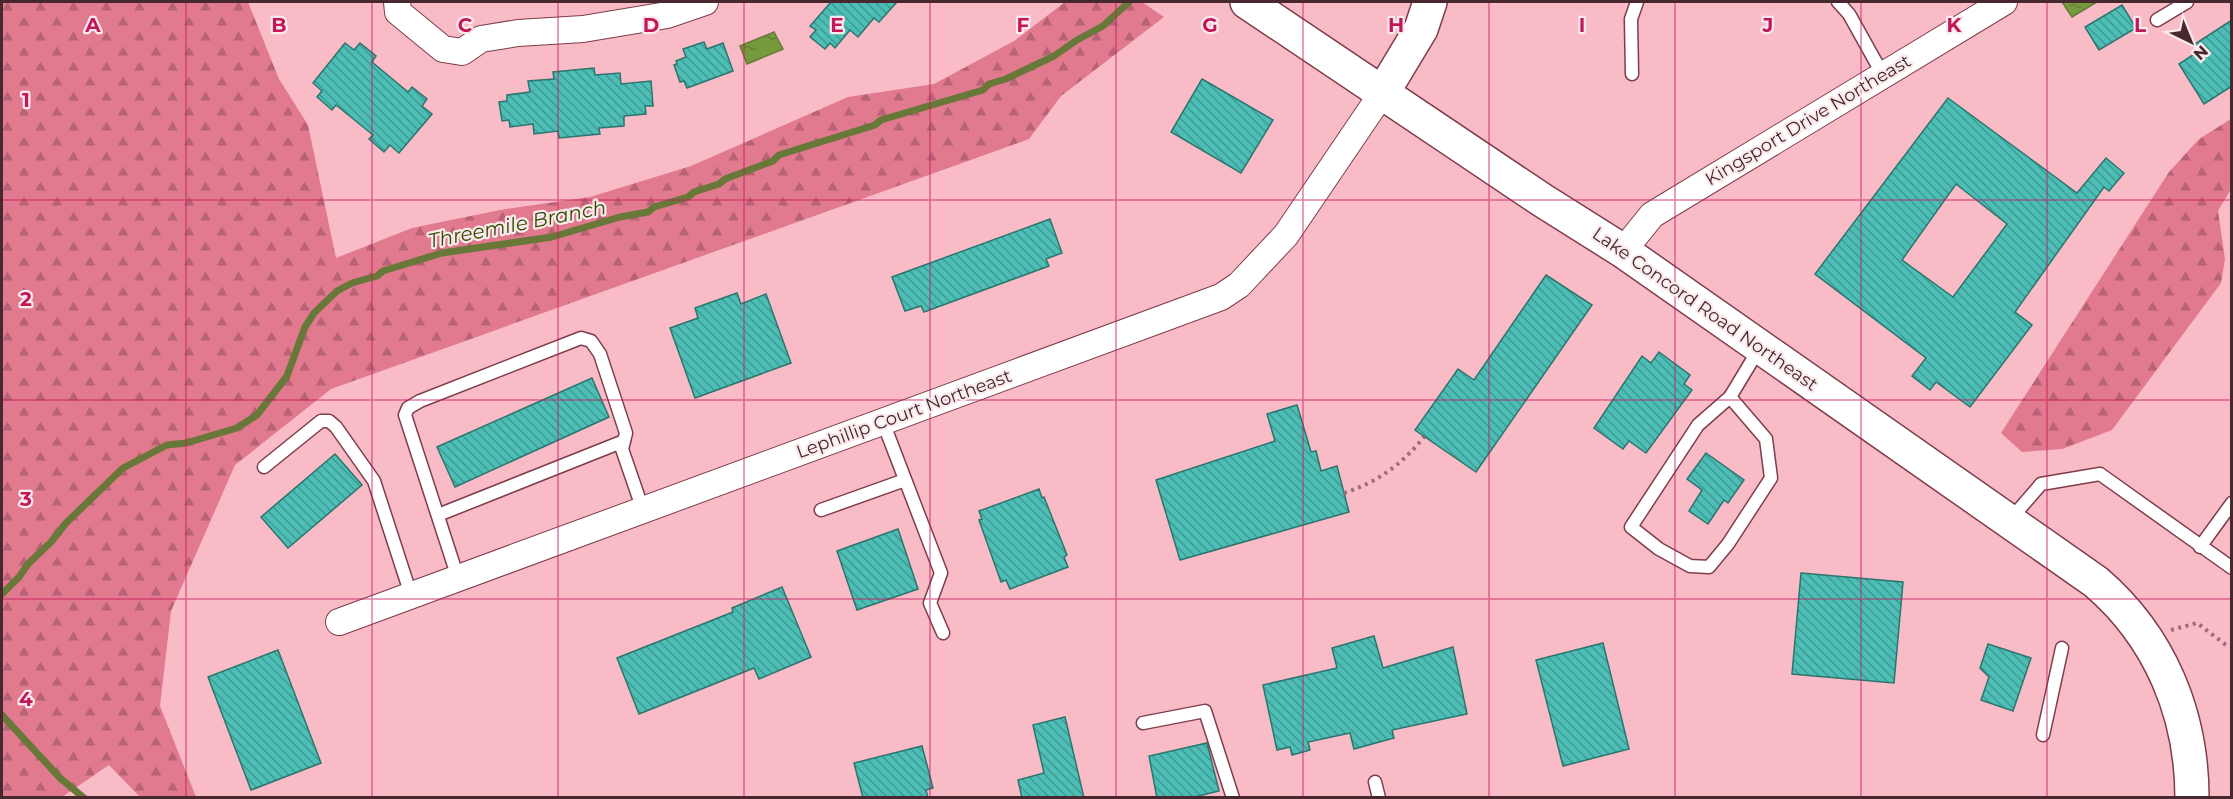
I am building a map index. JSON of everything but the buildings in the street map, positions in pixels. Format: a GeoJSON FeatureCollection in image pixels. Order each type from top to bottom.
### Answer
{"type":"FeatureCollection","features":[{"type":"Feature","properties":{"kind":"main road","name":"Lake Concord Road Northeast"},"geometry":{"type":"LineString","coordinates":[[1247,2],[1542,200],[1623,251],[2096,582],[2116,599],[2147,637],[2165,672],[2177,700],[2192,773],[2193,798]]}},
{"type":"Feature","properties":{"kind":"main road"},"geometry":{"type":"LineString","coordinates":[[1383,92],[1421,29],[1430,2]]}},
{"type":"Feature","properties":{"kind":"street"},"geometry":{"type":"LineString","coordinates":[[397,2],[399,12],[443,49],[462,52],[481,39],[519,33],[583,29],[667,15],[705,2]]}},
{"type":"Feature","properties":{"kind":"street","name":"Kingsport Drive Northeast"},"geometry":{"type":"LineString","coordinates":[[1623,251],[1652,215],[2004,2]]}},
{"type":"Feature","properties":{"kind":"street","name":"Lephillip Court Northeast"},"geometry":{"type":"LineString","coordinates":[[339,622],[1221,297],[1239,285],[1287,235],[1383,92]]}},
{"type":"Feature","properties":{"kind":"lane"},"geometry":{"type":"LineString","coordinates":[[1632,74],[1631,19],[1637,2]]}},
{"type":"Feature","properties":{"kind":"lane"},"geometry":{"type":"LineString","coordinates":[[1838,2],[1850,14],[1883,75]]}},
{"type":"Feature","properties":{"kind":"lane"},"geometry":{"type":"LineString","coordinates":[[2157,20],[2187,2]]}},
{"type":"Feature","properties":{"kind":"lane"},"geometry":{"type":"LineString","coordinates":[[458,578],[405,415],[408,408],[420,401],[581,338],[591,341],[600,354],[626,433],[622,450],[643,510]]}},
{"type":"Feature","properties":{"kind":"lane"},"geometry":{"type":"LineString","coordinates":[[1730,397],[1766,439],[1770,478],[1728,544],[1708,567],[1690,566],[1659,549],[1631,527],[1698,425],[1730,397],[1760,348]]}},
{"type":"Feature","properties":{"kind":"lane"},"geometry":{"type":"LineString","coordinates":[[264,467],[321,421],[329,421],[336,427],[374,481],[411,595]]}},
{"type":"Feature","properties":{"kind":"lane"},"geometry":{"type":"LineString","coordinates":[[883,422],[941,573],[930,603],[943,633]]}},
{"type":"Feature","properties":{"kind":"lane"},"geometry":{"type":"LineString","coordinates":[[438,514],[624,441]]}},
{"type":"Feature","properties":{"kind":"lane"},"geometry":{"type":"LineString","coordinates":[[2009,521],[2041,484],[2100,474],[2200,548],[2232,568]]}},
{"type":"Feature","properties":{"kind":"lane"},"geometry":{"type":"LineString","coordinates":[[821,510],[904,480]]}},
{"type":"Feature","properties":{"kind":"lane"},"geometry":{"type":"LineString","coordinates":[[2200,548],[2232,503]]}},
{"type":"Feature","properties":{"kind":"lane"},"geometry":{"type":"LineString","coordinates":[[2043,735],[2062,648]]}},
{"type":"Feature","properties":{"kind":"lane"},"geometry":{"type":"LineString","coordinates":[[1143,723],[1205,711],[1233,798]]}},
{"type":"Feature","properties":{"kind":"lane"},"geometry":{"type":"LineString","coordinates":[[1375,782],[1379,798]]}},
{"type":"Feature","properties":{"kind":"path"},"geometry":{"type":"LineString","coordinates":[[1344,493],[1365,486],[1396,467],[1424,437]]}},
{"type":"Feature","properties":{"kind":"path"},"geometry":{"type":"LineString","coordinates":[[2147,637],[2197,623],[2226,645],[2232,646]]}},
{"type":"Feature","properties":{"kind":"green space"},"geometry":{"type":"Polygon","coordinates":[[[2,2],[248,2],[279,79],[308,125],[336,258],[412,228],[500,210],[590,197],[691,166],[848,97],[934,84],[1014,41],[1065,2],[1142,2],[1164,17],[1061,96],[1029,139],[331,389],[235,465],[171,611],[160,706],[196,797],[140,797],[109,765],[62,797],[2,798],[2,2]]]}},
{"type":"Feature","properties":{"kind":"green space"},"geometry":{"type":"Polygon","coordinates":[[[2231,119],[2231,189],[2218,211],[2225,259],[2221,283],[2112,430],[2062,449],[2022,452],[2001,433],[2169,172],[2199,139],[2231,119]]]}},
{"type":"Feature","properties":{"kind":"water"},"geometry":{"type":"Polygon","coordinates":[[[2062,2],[2097,2],[2072,17],[2062,2]]]}},
{"type":"Feature","properties":{"kind":"water"},"geometry":{"type":"Polygon","coordinates":[[[774,32],[783,49],[747,64],[740,46],[774,32]]]}},
{"type":"Feature","properties":{"kind":"waterway","name":"Threemile Branch"},"geometry":{"type":"LineString","coordinates":[[2,594],[66,523],[123,468],[167,445],[186,443],[237,428],[257,415],[287,376],[305,327],[314,313],[337,291],[352,283],[442,253],[552,237],[620,217],[648,212],[654,207],[688,197],[694,192],[773,161],[779,155],[875,125],[881,120],[983,90],[989,84],[1006,79],[1054,56],[1103,26],[1129,2]]}},
{"type":"Feature","properties":{"kind":"waterway"},"geometry":{"type":"LineString","coordinates":[[2,715],[60,778],[84,798]]}}]}
